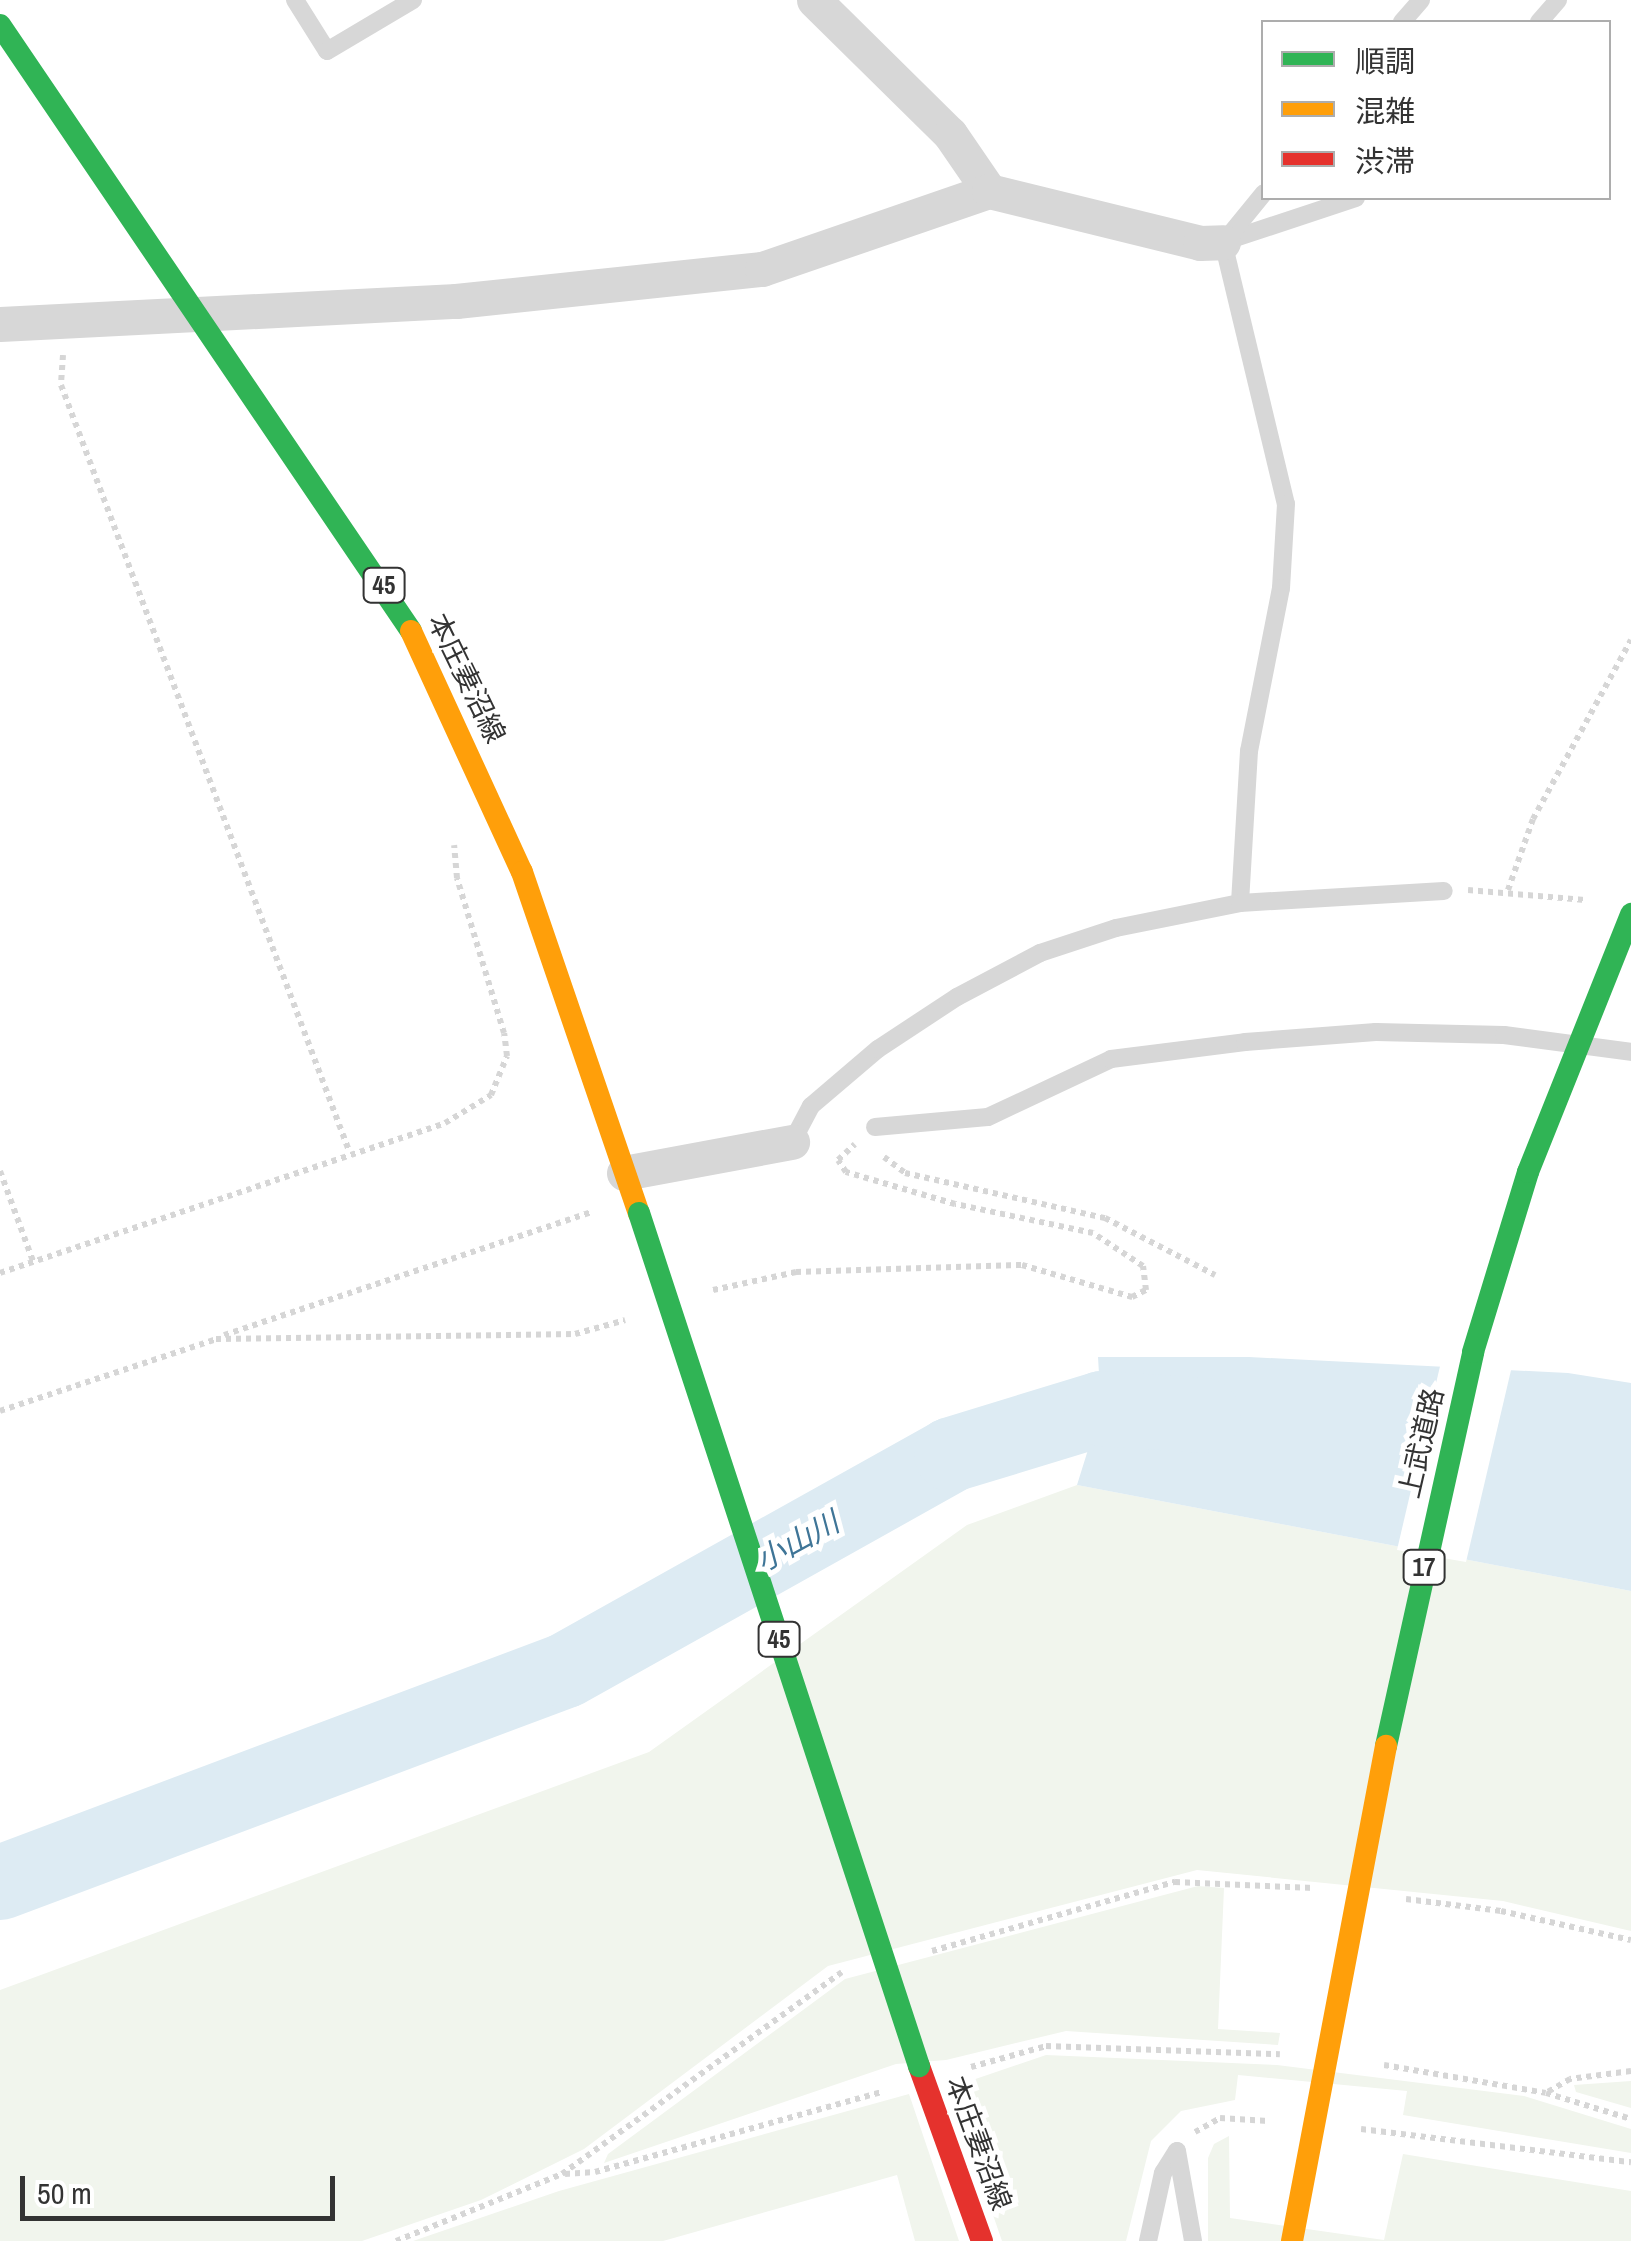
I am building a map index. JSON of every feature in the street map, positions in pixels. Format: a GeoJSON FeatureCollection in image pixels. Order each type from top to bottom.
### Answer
{"type":"FeatureCollection","features":[{"type":"Feature","properties":{"kind":"main road","name":"本庄妻沼線"},"geometry":{"type":"LineString","coordinates":[[0,25],[401,610],[522,872],[639,1213],[922,2072],[982,2241]]}},
{"type":"Feature","properties":{"kind":"main road","name":"上武道路"},"geometry":{"type":"LineString","coordinates":[[1292,2241],[1400,1675],[1473,1352],[1528,1172],[1631,914]]}},
{"type":"Feature","properties":{"kind":"street"},"geometry":{"type":"LineString","coordinates":[[814,0],[950,134],[989,191]]}},
{"type":"Feature","properties":{"kind":"street"},"geometry":{"type":"LineString","coordinates":[[0,324],[65,324],[456,301],[762,269],[989,191],[1200,243],[1223,242]]}},
{"type":"Feature","properties":{"kind":"street"},"geometry":{"type":"LineString","coordinates":[[624,1173],[792,1142]]}},
{"type":"Feature","properties":{"kind":"lane"},"geometry":{"type":"LineString","coordinates":[[295,0],[328,51],[413,0]]}},
{"type":"Feature","properties":{"kind":"lane"},"geometry":{"type":"LineString","coordinates":[[1541,20],[1558,0]]}},
{"type":"Feature","properties":{"kind":"lane"},"geometry":{"type":"LineString","coordinates":[[1223,242],[1261,197]]}},
{"type":"Feature","properties":{"kind":"lane"},"geometry":{"type":"LineString","coordinates":[[1223,242],[1350,200]]}},
{"type":"Feature","properties":{"kind":"lane"},"geometry":{"type":"LineString","coordinates":[[1223,242],[1286,504],[1282,588],[1249,752],[1240,903]]}},
{"type":"Feature","properties":{"kind":"lane"},"geometry":{"type":"LineString","coordinates":[[792,1142],[811,1106],[878,1049],[957,996],[1040,954],[1116,928],[1240,903],[1444,891]]}},
{"type":"Feature","properties":{"kind":"lane"},"geometry":{"type":"LineString","coordinates":[[876,1127],[988,1117],[1111,1059],[1245,1042],[1376,1032],[1504,1036],[1631,1052]]}},
{"type":"Feature","properties":{"kind":"lane"},"geometry":{"type":"LineString","coordinates":[[1148,2241],[1163,2173],[1177,2151]]}},
{"type":"Feature","properties":{"kind":"lane"},"geometry":{"type":"LineString","coordinates":[[1177,2151],[1193,2241]]}},
{"type":"Feature","properties":{"kind":"path"},"geometry":{"type":"LineString","coordinates":[[65,324],[61,385],[350,1151]]}},
{"type":"Feature","properties":{"kind":"path"},"geometry":{"type":"LineString","coordinates":[[1508,890],[1533,819],[1631,640]]}},
{"type":"Feature","properties":{"kind":"path"},"geometry":{"type":"LineString","coordinates":[[0,1273],[350,1151],[444,1123],[491,1095],[503,1074],[504,1034],[456,878],[454,839]]}},
{"type":"Feature","properties":{"kind":"path"},"geometry":{"type":"LineString","coordinates":[[1444,891],[1508,890],[1596,902]]}},
{"type":"Feature","properties":{"kind":"path"},"geometry":{"type":"LineString","coordinates":[[876,1127],[884,1157],[905,1173],[1105,1218],[1215,1275]]}},
{"type":"Feature","properties":{"kind":"path"},"geometry":{"type":"LineString","coordinates":[[0,1172],[33,1261]]}},
{"type":"Feature","properties":{"kind":"path"},"geometry":{"type":"LineString","coordinates":[[216,1339],[611,1206]]}},
{"type":"Feature","properties":{"kind":"path"},"geometry":{"type":"LineString","coordinates":[[913,1955],[1176,1882],[1327,1890]]}},
{"type":"Feature","properties":{"kind":"path"},"geometry":{"type":"LineString","coordinates":[[1385,1897],[1501,1910],[1631,1940]]}},
{"type":"Feature","properties":{"kind":"path"},"geometry":{"type":"LineString","coordinates":[[396,2241],[562,2174],[824,1981],[857,1968]]}},
{"type":"Feature","properties":{"kind":"path"},"geometry":{"type":"LineString","coordinates":[[922,2072],[1046,2046],[1281,2054]]}},
{"type":"Feature","properties":{"kind":"path"},"geometry":{"type":"LineString","coordinates":[[1384,2064],[1546,2092],[1631,2119]]}},
{"type":"Feature","properties":{"kind":"path"},"geometry":{"type":"LineString","coordinates":[[1546,2092],[1570,2080],[1631,2071]]}},
{"type":"Feature","properties":{"kind":"path"},"geometry":{"type":"LineString","coordinates":[[562,2174],[594,2172],[900,2088]]}},
{"type":"Feature","properties":{"kind":"path"},"geometry":{"type":"LineString","coordinates":[[1177,2151],[1202,2126],[1220,2118],[1284,2123]]}},
{"type":"Feature","properties":{"kind":"path"},"geometry":{"type":"LineString","coordinates":[[1343,2128],[1631,2162]]}},
{"type":"Feature","properties":{"kind":"shaded area"},"geometry":{"type":"Polygon","coordinates":[[[1098,1357],[1249,1357],[1568,1373],[1631,1383],[1631,1591],[1077,1485],[1101,1408],[1098,1357]]]}},
{"type":"Feature","properties":{"kind":"shaded area"},"geometry":{"type":"Polygon","coordinates":[[[1077,1485],[1631,1591],[1631,1931],[1503,1901],[1197,1870],[828,1966],[584,2149],[481,2200],[362,2241],[0,2241],[0,1990],[649,1752],[967,1525],[1077,1485]]]}},
{"type":"Feature","properties":{"kind":"shaded area"},"geometry":{"type":"Polygon","coordinates":[[[1198,1886],[1224,1888],[1218,2029],[1280,2033],[1278,2045],[1066,2031],[946,2060],[896,2064],[604,2163],[608,2154],[845,1979],[1198,1886]]]}},
{"type":"Feature","properties":{"kind":"shaded area"},"geometry":{"type":"Polygon","coordinates":[[[1046,2055],[1277,2065],[1524,2096],[1631,2129],[1631,2153],[1403,2115],[1407,2091],[1238,2075],[1235,2100],[1181,2111],[1151,2141],[1126,2241],[1002,2241],[949,2088],[1046,2055]]]}},
{"type":"Feature","properties":{"kind":"shaded area"},"geometry":{"type":"Polygon","coordinates":[[[1631,2081],[1631,2108],[1576,2092],[1574,2085],[1631,2081]]]}},
{"type":"Feature","properties":{"kind":"shaded area"},"geometry":{"type":"Polygon","coordinates":[[[909,2094],[959,2241],[915,2241],[897,2175],[663,2241],[413,2241],[559,2191],[909,2094]]]}},
{"type":"Feature","properties":{"kind":"shaded area"},"geometry":{"type":"Polygon","coordinates":[[[1229,2136],[1230,2218],[1384,2240],[1403,2154],[1631,2191],[1631,2241],[1208,2241],[1208,2158],[1214,2144],[1229,2136]]]}},
{"type":"Feature","properties":{"kind":"pier"},"geometry":{"type":"Polygon","coordinates":[[[1441,1362],[1512,1366],[1466,1562],[1397,1550],[1441,1362]]]}},
{"type":"Feature","properties":{"kind":"waterway","name":"小山川"},"geometry":{"type":"LineString","coordinates":[[0,1882],[565,1670],[951,1454],[1101,1408],[1203,1415]]}},
{"type":"Feature","properties":{"kind":"traffic: fast"},"geometry":{"type":"LineString","coordinates":[[0,25],[411,631]]}},
{"type":"Feature","properties":{"kind":"traffic: fast"},"geometry":{"type":"LineString","coordinates":[[1386,1746],[1473,1352],[1528,1172],[1631,914]]}},
{"type":"Feature","properties":{"kind":"traffic: fast"},"geometry":{"type":"LineString","coordinates":[[639,1213],[919,2066]]}},
{"type":"Feature","properties":{"kind":"traffic: slow"},"geometry":{"type":"LineString","coordinates":[[411,631],[522,872],[639,1213]]}},
{"type":"Feature","properties":{"kind":"traffic: slow"},"geometry":{"type":"LineString","coordinates":[[1292,2241],[1386,1746]]}},
{"type":"Feature","properties":{"kind":"traffic: jam"},"geometry":{"type":"LineString","coordinates":[[919,2066],[982,2241]]}}]}
